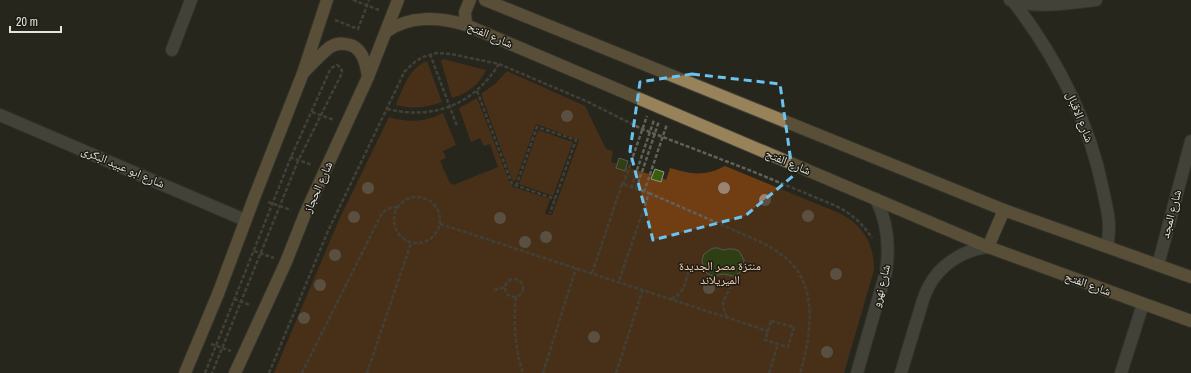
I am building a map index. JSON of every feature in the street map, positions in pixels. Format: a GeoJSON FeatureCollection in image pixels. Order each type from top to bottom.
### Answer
{"type":"FeatureCollection","features":[{"type":"Feature","properties":{"kind":"main road"},"geometry":{"type":"LineString","coordinates":[[185,373],[218,294],[245,220],[303,73],[327,0]]}},
{"type":"Feature","properties":{"kind":"main road","name":"شارع الحجاز"},"geometry":{"type":"LineString","coordinates":[[235,373],[286,262],[305,214],[368,77],[398,0]]}},
{"type":"Feature","properties":{"kind":"main road"},"geometry":{"type":"LineString","coordinates":[[466,25],[465,12],[470,0]]}},
{"type":"Feature","properties":{"kind":"main road"},"geometry":{"type":"LineString","coordinates":[[485,0],[1004,210],[1191,276]]}},
{"type":"Feature","properties":{"kind":"main road","name":"شارع الفتح"},"geometry":{"type":"LineString","coordinates":[[386,32],[391,28],[407,22],[424,19],[449,20],[466,25],[988,247],[1191,321]]}},
{"type":"Feature","properties":{"kind":"main road"},"geometry":{"type":"LineString","coordinates":[[303,73],[331,47],[348,44],[358,50],[364,59],[368,77]]}},
{"type":"Feature","properties":{"kind":"main road"},"geometry":{"type":"LineString","coordinates":[[988,247],[1004,210]]}},
{"type":"Feature","properties":{"kind":"street"},"geometry":{"type":"LineString","coordinates":[[172,50],[191,0]]}},
{"type":"Feature","properties":{"kind":"street"},"geometry":{"type":"LineString","coordinates":[[1012,0],[1024,4],[1045,5],[1096,0]]}},
{"type":"Feature","properties":{"kind":"street","name":"شارع الاقبال"},"geometry":{"type":"LineString","coordinates":[[1012,0],[1030,24],[1054,61],[1085,126],[1098,168],[1107,210],[1109,224],[1108,247]]}},
{"type":"Feature","properties":{"kind":"street","name":"شارع ابو عبيد البكرى"},"geometry":{"type":"LineString","coordinates":[[0,115],[245,220]]}},
{"type":"Feature","properties":{"kind":"street","name":"شارع المجد"},"geometry":{"type":"LineString","coordinates":[[1158,265],[1191,141]]}},
{"type":"Feature","properties":{"kind":"street","name":"شارع نهرو"},"geometry":{"type":"LineString","coordinates":[[857,373],[886,272],[888,257],[886,227],[876,199]]}},
{"type":"Feature","properties":{"kind":"street"},"geometry":{"type":"LineString","coordinates":[[901,373],[925,294],[932,281],[947,264],[960,256],[974,250],[988,247]]}},
{"type":"Feature","properties":{"kind":"street"},"geometry":{"type":"LineString","coordinates":[[1121,373],[1143,304]]}},
{"type":"Feature","properties":{"kind":"path"},"geometry":{"type":"LineString","coordinates":[[353,0],[392,16]]}},
{"type":"Feature","properties":{"kind":"path"},"geometry":{"type":"LineString","coordinates":[[337,13],[334,20],[358,29],[369,0]]}},
{"type":"Feature","properties":{"kind":"path"},"geometry":{"type":"LineString","coordinates":[[268,373],[328,231],[404,72],[416,61],[430,54],[444,53],[499,64],[586,100],[642,129],[749,170],[846,211],[856,218],[865,228],[874,245]]}},
{"type":"Feature","properties":{"kind":"path"},"geometry":{"type":"LineString","coordinates":[[430,54],[457,126]]}},
{"type":"Feature","properties":{"kind":"path"},"geometry":{"type":"LineString","coordinates":[[387,109],[399,112],[424,113],[450,106],[477,91],[493,74],[499,64]]}},
{"type":"Feature","properties":{"kind":"path"},"geometry":{"type":"LineString","coordinates":[[205,373],[291,157],[330,70],[333,67],[340,67],[342,71],[298,160],[212,373]]}},
{"type":"Feature","properties":{"kind":"path"},"geometry":{"type":"LineString","coordinates":[[477,91],[512,184],[555,199]]}},
{"type":"Feature","properties":{"kind":"path"},"geometry":{"type":"LineString","coordinates":[[592,273],[642,129],[661,108]]}},
{"type":"Feature","properties":{"kind":"path"},"geometry":{"type":"LineString","coordinates":[[631,188],[650,132],[661,108]]}},
{"type":"Feature","properties":{"kind":"path"},"geometry":{"type":"LineString","coordinates":[[636,189],[655,134],[661,108]]}},
{"type":"Feature","properties":{"kind":"path"},"geometry":{"type":"LineString","coordinates":[[644,192],[663,137],[661,108]]}},
{"type":"Feature","properties":{"kind":"path"},"geometry":{"type":"LineString","coordinates":[[312,112],[346,125]]}},
{"type":"Feature","properties":{"kind":"path"},"geometry":{"type":"LineString","coordinates":[[516,186],[537,127],[576,140],[550,213]]}},
{"type":"Feature","properties":{"kind":"path"},"geometry":{"type":"LineString","coordinates":[[273,150],[325,170]]}},
{"type":"Feature","properties":{"kind":"path"},"geometry":{"type":"LineString","coordinates":[[623,185],[648,193],[771,248],[788,259],[802,277],[806,288],[810,311],[807,347],[800,373]]}},
{"type":"Feature","properties":{"kind":"path"},"geometry":{"type":"LineString","coordinates":[[619,281],[648,193]]}},
{"type":"Feature","properties":{"kind":"path"},"geometry":{"type":"LineString","coordinates":[[411,197],[423,197],[437,207],[441,218],[440,224],[438,232],[433,238],[418,244],[411,243],[401,238],[395,228],[394,218],[397,207],[401,203],[411,197]]}},
{"type":"Feature","properties":{"kind":"path"},"geometry":{"type":"LineString","coordinates":[[254,198],[305,214]]}},
{"type":"Feature","properties":{"kind":"path"},"geometry":{"type":"LineString","coordinates":[[302,373],[381,215],[389,207],[397,207]]}},
{"type":"Feature","properties":{"kind":"path"},"geometry":{"type":"LineString","coordinates":[[440,224],[619,281],[768,331]]}},
{"type":"Feature","properties":{"kind":"path"},"geometry":{"type":"LineString","coordinates":[[367,373],[411,243]]}},
{"type":"Feature","properties":{"kind":"path"},"geometry":{"type":"LineString","coordinates":[[236,245],[286,262]]}},
{"type":"Feature","properties":{"kind":"path"},"geometry":{"type":"LineString","coordinates":[[671,299],[684,288],[688,272],[695,265]]}},
{"type":"Feature","properties":{"kind":"path"},"geometry":{"type":"LineString","coordinates":[[543,373],[576,268]]}},
{"type":"Feature","properties":{"kind":"path"},"geometry":{"type":"LineString","coordinates":[[514,278],[522,283],[522,293],[516,297],[509,296],[505,287],[506,282],[514,278]]}},
{"type":"Feature","properties":{"kind":"path"},"geometry":{"type":"LineString","coordinates":[[727,317],[723,305],[730,283]]}},
{"type":"Feature","properties":{"kind":"path"},"geometry":{"type":"LineString","coordinates":[[494,290],[505,287]]}},
{"type":"Feature","properties":{"kind":"path"},"geometry":{"type":"LineString","coordinates":[[616,373],[643,289]]}},
{"type":"Feature","properties":{"kind":"path"},"geometry":{"type":"LineString","coordinates":[[218,294],[264,309]]}},
{"type":"Feature","properties":{"kind":"path"},"geometry":{"type":"LineString","coordinates":[[516,297],[514,328],[519,360],[523,373]]}},
{"type":"Feature","properties":{"kind":"path"},"geometry":{"type":"LineString","coordinates":[[771,321],[794,327],[788,347],[778,344],[765,340],[771,321]]}},
{"type":"Feature","properties":{"kind":"path"},"geometry":{"type":"LineString","coordinates":[[198,340],[243,355]]}},
{"type":"Feature","properties":{"kind":"path"},"geometry":{"type":"LineString","coordinates":[[769,373],[778,344]]}},
{"type":"Feature","properties":{"kind":"highlighted area"},"geometry":{"type":"Polygon","coordinates":[[[692,74],[780,84],[793,176],[745,216],[653,240],[630,151],[640,82],[692,74]]]}},
{"type":"Feature","properties":{"kind":"green space"},"geometry":{"type":"Polygon","coordinates":[[[443,59],[486,70],[480,80],[472,88],[463,94],[452,98],[441,61],[443,59]]]}},
{"type":"Feature","properties":{"kind":"green space"},"geometry":{"type":"Polygon","coordinates":[[[427,61],[442,102],[430,106],[419,107],[396,105],[407,79],[416,68],[427,61]]]}},
{"type":"Feature","properties":{"kind":"green space","name":"منتزة مصر الجديدة الميريلاند"},"geometry":{"type":"Polygon","coordinates":[[[507,71],[585,106],[606,149],[613,151],[611,162],[617,164],[619,158],[628,161],[626,167],[652,175],[655,169],[664,172],[662,178],[666,180],[670,168],[684,172],[704,173],[725,166],[839,213],[855,223],[866,236],[869,243],[872,251],[874,270],[844,373],[274,373],[338,222],[389,117],[417,121],[443,113],[456,145],[443,151],[446,158],[440,161],[450,183],[453,185],[498,167],[490,144],[484,146],[480,138],[471,142],[459,108],[477,98],[511,186],[550,199],[545,214],[552,215],[579,140],[536,124],[516,180],[513,182],[481,94],[495,84],[507,71]]]}},
{"type":"Feature","properties":{"kind":"green space"},"geometry":{"type":"Polygon","coordinates":[[[538,130],[573,142],[553,196],[519,184],[538,130]]]}},
{"type":"Feature","properties":{"kind":"building"},"geometry":{"type":"Polygon","coordinates":[[[619,158],[628,161],[625,171],[616,168],[619,158]]]}},
{"type":"Feature","properties":{"kind":"building"},"geometry":{"type":"Polygon","coordinates":[[[655,169],[664,172],[661,182],[651,179],[655,169]]]}},
{"type":"Feature","properties":{"kind":"building"},"geometry":{"type":"Polygon","coordinates":[[[713,248],[723,250],[734,249],[739,251],[744,260],[742,270],[733,276],[724,274],[713,276],[708,274],[704,270],[702,260],[704,254],[713,248]]]}}]}
